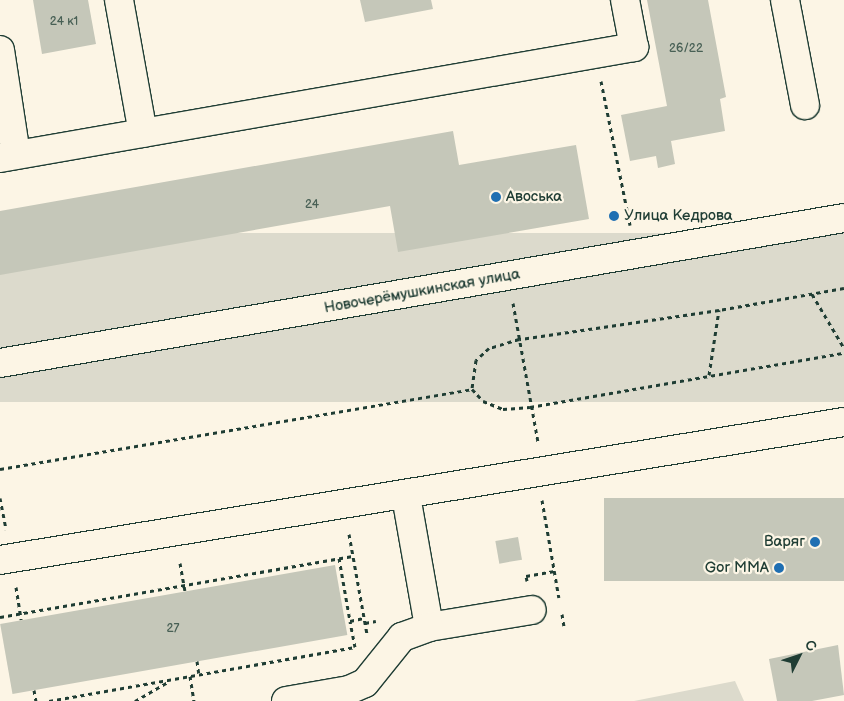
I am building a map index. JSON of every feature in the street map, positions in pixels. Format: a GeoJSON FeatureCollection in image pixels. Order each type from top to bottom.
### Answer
{"type":"FeatureCollection","features":[{"type":"Feature","properties":{"kind":"street"},"geometry":{"type":"LineString","coordinates":[[119,0],[143,133]]}},
{"type":"Feature","properties":{"kind":"street"},"geometry":{"type":"LineString","coordinates":[[0,50],[8,157],[634,47],[625,0]]}},
{"type":"Feature","properties":{"kind":"street"},"geometry":{"type":"LineString","coordinates":[[786,0],[805,105]]}},
{"type":"Feature","properties":{"kind":"street","name":"Новочерёмушкинская улица"},"geometry":{"type":"LineString","coordinates":[[0,363],[844,218]]}},
{"type":"Feature","properties":{"kind":"street"},"geometry":{"type":"LineString","coordinates":[[0,560],[406,496],[844,422]]}},
{"type":"Feature","properties":{"kind":"street"},"geometry":{"type":"LineString","coordinates":[[406,496],[429,628]]}},
{"type":"Feature","properties":{"kind":"street"},"geometry":{"type":"LineString","coordinates":[[299,700],[349,690],[374,675],[402,637],[429,628],[532,610]]}},
{"type":"Feature","properties":{"kind":"path"},"geometry":{"type":"LineString","coordinates":[[595,55],[630,225]]}},
{"type":"Feature","properties":{"kind":"path"},"geometry":{"type":"LineString","coordinates":[[508,277],[530,407],[544,473]]}},
{"type":"Feature","properties":{"kind":"path"},"geometry":{"type":"LineString","coordinates":[[472,389],[476,360],[489,348],[519,339],[719,310],[844,288]]}},
{"type":"Feature","properties":{"kind":"path"},"geometry":{"type":"LineString","coordinates":[[812,294],[844,348]]}},
{"type":"Feature","properties":{"kind":"path"},"geometry":{"type":"LineString","coordinates":[[709,376],[719,310]]}},
{"type":"Feature","properties":{"kind":"path"},"geometry":{"type":"LineString","coordinates":[[472,389],[483,401],[503,409],[530,407],[844,353]]}},
{"type":"Feature","properties":{"kind":"path"},"geometry":{"type":"LineString","coordinates":[[0,469],[472,389]]}},
{"type":"Feature","properties":{"kind":"path"},"geometry":{"type":"LineString","coordinates":[[542,500],[564,626]]}},
{"type":"Feature","properties":{"kind":"path"},"geometry":{"type":"LineString","coordinates":[[349,534],[374,675]]}},
{"type":"Feature","properties":{"kind":"path"},"geometry":{"type":"LineString","coordinates":[[0,617],[353,556]]}},
{"type":"Feature","properties":{"kind":"path"},"geometry":{"type":"LineString","coordinates":[[49,701],[355,647],[339,558]]}},
{"type":"Feature","properties":{"kind":"path"},"geometry":{"type":"LineString","coordinates":[[180,563],[185,591]]}},
{"type":"Feature","properties":{"kind":"path"},"geometry":{"type":"LineString","coordinates":[[16,592],[22,620]]}},
{"type":"Feature","properties":{"kind":"path"},"geometry":{"type":"LineString","coordinates":[[350,621],[364,618]]}},
{"type":"Feature","properties":{"kind":"path"},"geometry":{"type":"LineString","coordinates":[[197,661],[199,675]]}},
{"type":"Feature","properties":{"kind":"path"},"geometry":{"type":"LineString","coordinates":[[190,676],[194,701]]}},
{"type":"Feature","properties":{"kind":"path"},"geometry":{"type":"LineString","coordinates":[[135,701],[172,680]]}},
{"type":"Feature","properties":{"kind":"path"},"geometry":{"type":"LineString","coordinates":[[34,690],[36,701]]}},
{"type":"Feature","properties":{"kind":"shaded area"},"geometry":{"type":"Polygon","coordinates":[[[0,233],[844,233],[844,402],[0,402],[0,233]]]}},
{"type":"Feature","properties":{"kind":"shaded area"},"geometry":{"type":"Polygon","coordinates":[[[735,681],[744,701],[634,701],[735,681]]]}},
{"type":"Feature","properties":{"kind":"building"},"geometry":{"type":"Polygon","coordinates":[[[33,0],[88,0],[96,44],[42,54],[33,0]]]}},
{"type":"Feature","properties":{"kind":"building"},"geometry":{"type":"Polygon","coordinates":[[[360,0],[431,0],[433,9],[365,22],[360,0]]]}},
{"type":"Feature","properties":{"kind":"building"},"geometry":{"type":"Polygon","coordinates":[[[647,0],[708,0],[726,97],[720,99],[725,131],[671,141],[675,164],[658,168],[656,156],[630,161],[621,115],[667,106],[647,0]]]}},
{"type":"Feature","properties":{"kind":"building"},"geometry":{"type":"Polygon","coordinates":[[[453,131],[459,165],[576,145],[589,219],[398,252],[390,206],[0,275],[0,211],[453,131]]]}},
{"type":"Feature","properties":{"kind":"building"},"geometry":{"type":"Polygon","coordinates":[[[604,498],[844,498],[844,581],[604,581],[604,498]]]}},
{"type":"Feature","properties":{"kind":"building"},"geometry":{"type":"Polygon","coordinates":[[[518,537],[522,560],[499,564],[495,541],[518,537]]]}},
{"type":"Feature","properties":{"kind":"building"},"geometry":{"type":"Polygon","coordinates":[[[335,565],[347,635],[12,694],[0,624],[335,565]]]}},
{"type":"Feature","properties":{"kind":"building"},"geometry":{"type":"Polygon","coordinates":[[[838,645],[844,695],[812,701],[777,701],[769,659],[838,645]]]}},
{"type":"Feature","properties":{"kind":"place","name":"Авоська"},"geometry":{"type":"Point","coordinates":[496,197]}},
{"type":"Feature","properties":{"kind":"place","name":"Улица Кедрова"},"geometry":{"type":"Point","coordinates":[614,216]}},
{"type":"Feature","properties":{"kind":"place","name":"Варяг"},"geometry":{"type":"Point","coordinates":[815,542]}},
{"type":"Feature","properties":{"kind":"place","name":"Gor MMA"},"geometry":{"type":"Point","coordinates":[779,568]}}]}
